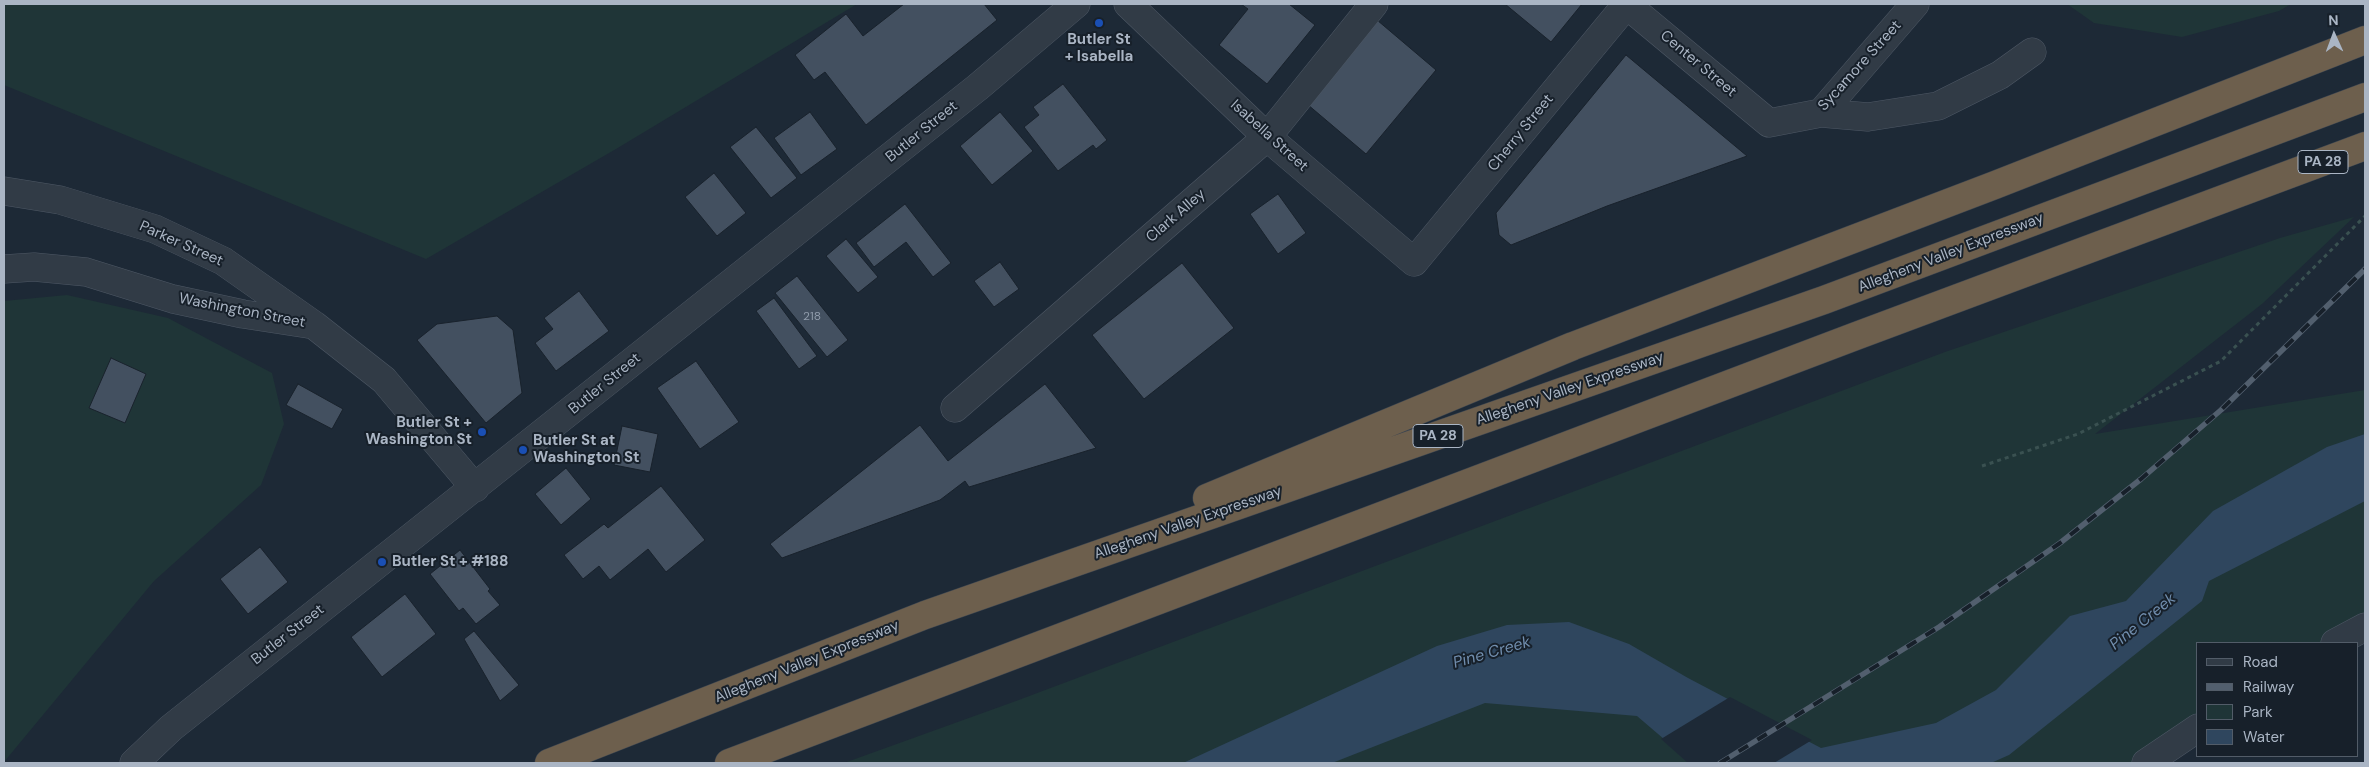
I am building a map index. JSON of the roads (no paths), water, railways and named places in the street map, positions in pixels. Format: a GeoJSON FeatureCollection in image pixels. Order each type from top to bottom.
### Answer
{"type":"FeatureCollection","features":[{"type":"Feature","properties":{"kind":"highway"},"geometry":{"type":"LineString","coordinates":[[925,615],[1573,346],[1995,185],[2365,40]]}},
{"type":"Feature","properties":{"kind":"highway","name":"Allegheny Valley Expressway"},"geometry":{"type":"LineString","coordinates":[[550,763],[925,615],[1815,304],[2365,97]]}},
{"type":"Feature","properties":{"kind":"highway","name":"PA 28"},"geometry":{"type":"LineString","coordinates":[[729,763],[2365,146]]}},
{"type":"Feature","properties":{"kind":"street","name":"Butler Street"},"geometry":{"type":"LineString","coordinates":[[134,763],[171,728],[978,87],[1076,4]]}},
{"type":"Feature","properties":{"kind":"street","name":"Isabella Street"},"geometry":{"type":"LineString","coordinates":[[1128,4],[1267,137],[1414,262]]}},
{"type":"Feature","properties":{"kind":"street","name":"Clark Alley"},"geometry":{"type":"LineString","coordinates":[[955,408],[1267,137],[1374,4]]}},
{"type":"Feature","properties":{"kind":"street","name":"Center Street"},"geometry":{"type":"LineString","coordinates":[[1627,4],[1769,123]]}},
{"type":"Feature","properties":{"kind":"street","name":"Cherry Street"},"geometry":{"type":"LineString","coordinates":[[1414,262],[1627,4]]}},
{"type":"Feature","properties":{"kind":"street","name":"Sycamore Street"},"geometry":{"type":"LineString","coordinates":[[1769,123],[1821,113],[1915,4]]}},
{"type":"Feature","properties":{"kind":"street"},"geometry":{"type":"LineString","coordinates":[[1821,113],[1868,117],[1938,106],[2000,75],[2032,52]]}},
{"type":"Feature","properties":{"kind":"street","name":"Parker Street"},"geometry":{"type":"LineString","coordinates":[[4,191],[60,200],[155,229],[223,261],[314,325]]}},
{"type":"Feature","properties":{"kind":"street","name":"Washington Street"},"geometry":{"type":"LineString","coordinates":[[4,269],[34,267],[86,272],[173,299],[242,314],[314,325],[384,380],[475,488]]}},
{"type":"Feature","properties":{"kind":"street"},"geometry":{"type":"LineString","coordinates":[[2337,642],[2365,627]]}},
{"type":"Feature","properties":{"kind":"street"},"geometry":{"type":"LineString","coordinates":[[2146,763],[2196,729]]}},
{"type":"Feature","properties":{"kind":"water","name":"Pine Creek"},"geometry":{"type":"Polygon","coordinates":[[[2365,434],[2365,501],[2209,581],[2202,601],[2009,755],[1991,763],[1692,763],[1637,716],[1485,703],[1332,763],[1183,763],[1437,646],[1507,625],[1569,622],[1629,644],[1688,678],[1821,748],[1936,723],[1996,690],[2070,616],[2126,601],[2213,511],[2327,447],[2365,434]]]}},
{"type":"Feature","properties":{"kind":"railway"},"geometry":{"type":"LineString","coordinates":[[1720,763],[1939,627],[2060,543],[2141,479],[2221,410],[2365,269]]}},
{"type":"Feature","properties":{"kind":"place","name":"Butler St + Isabella"},"geometry":{"type":"Point","coordinates":[1099,23]}},
{"type":"Feature","properties":{"kind":"place","name":"Butler St + Washington St"},"geometry":{"type":"Point","coordinates":[482,432]}},
{"type":"Feature","properties":{"kind":"place","name":"Butler St at Washington St"},"geometry":{"type":"Point","coordinates":[523,450]}},
{"type":"Feature","properties":{"kind":"place","name":"Butler St + #188"},"geometry":{"type":"Point","coordinates":[382,562]}}]}
